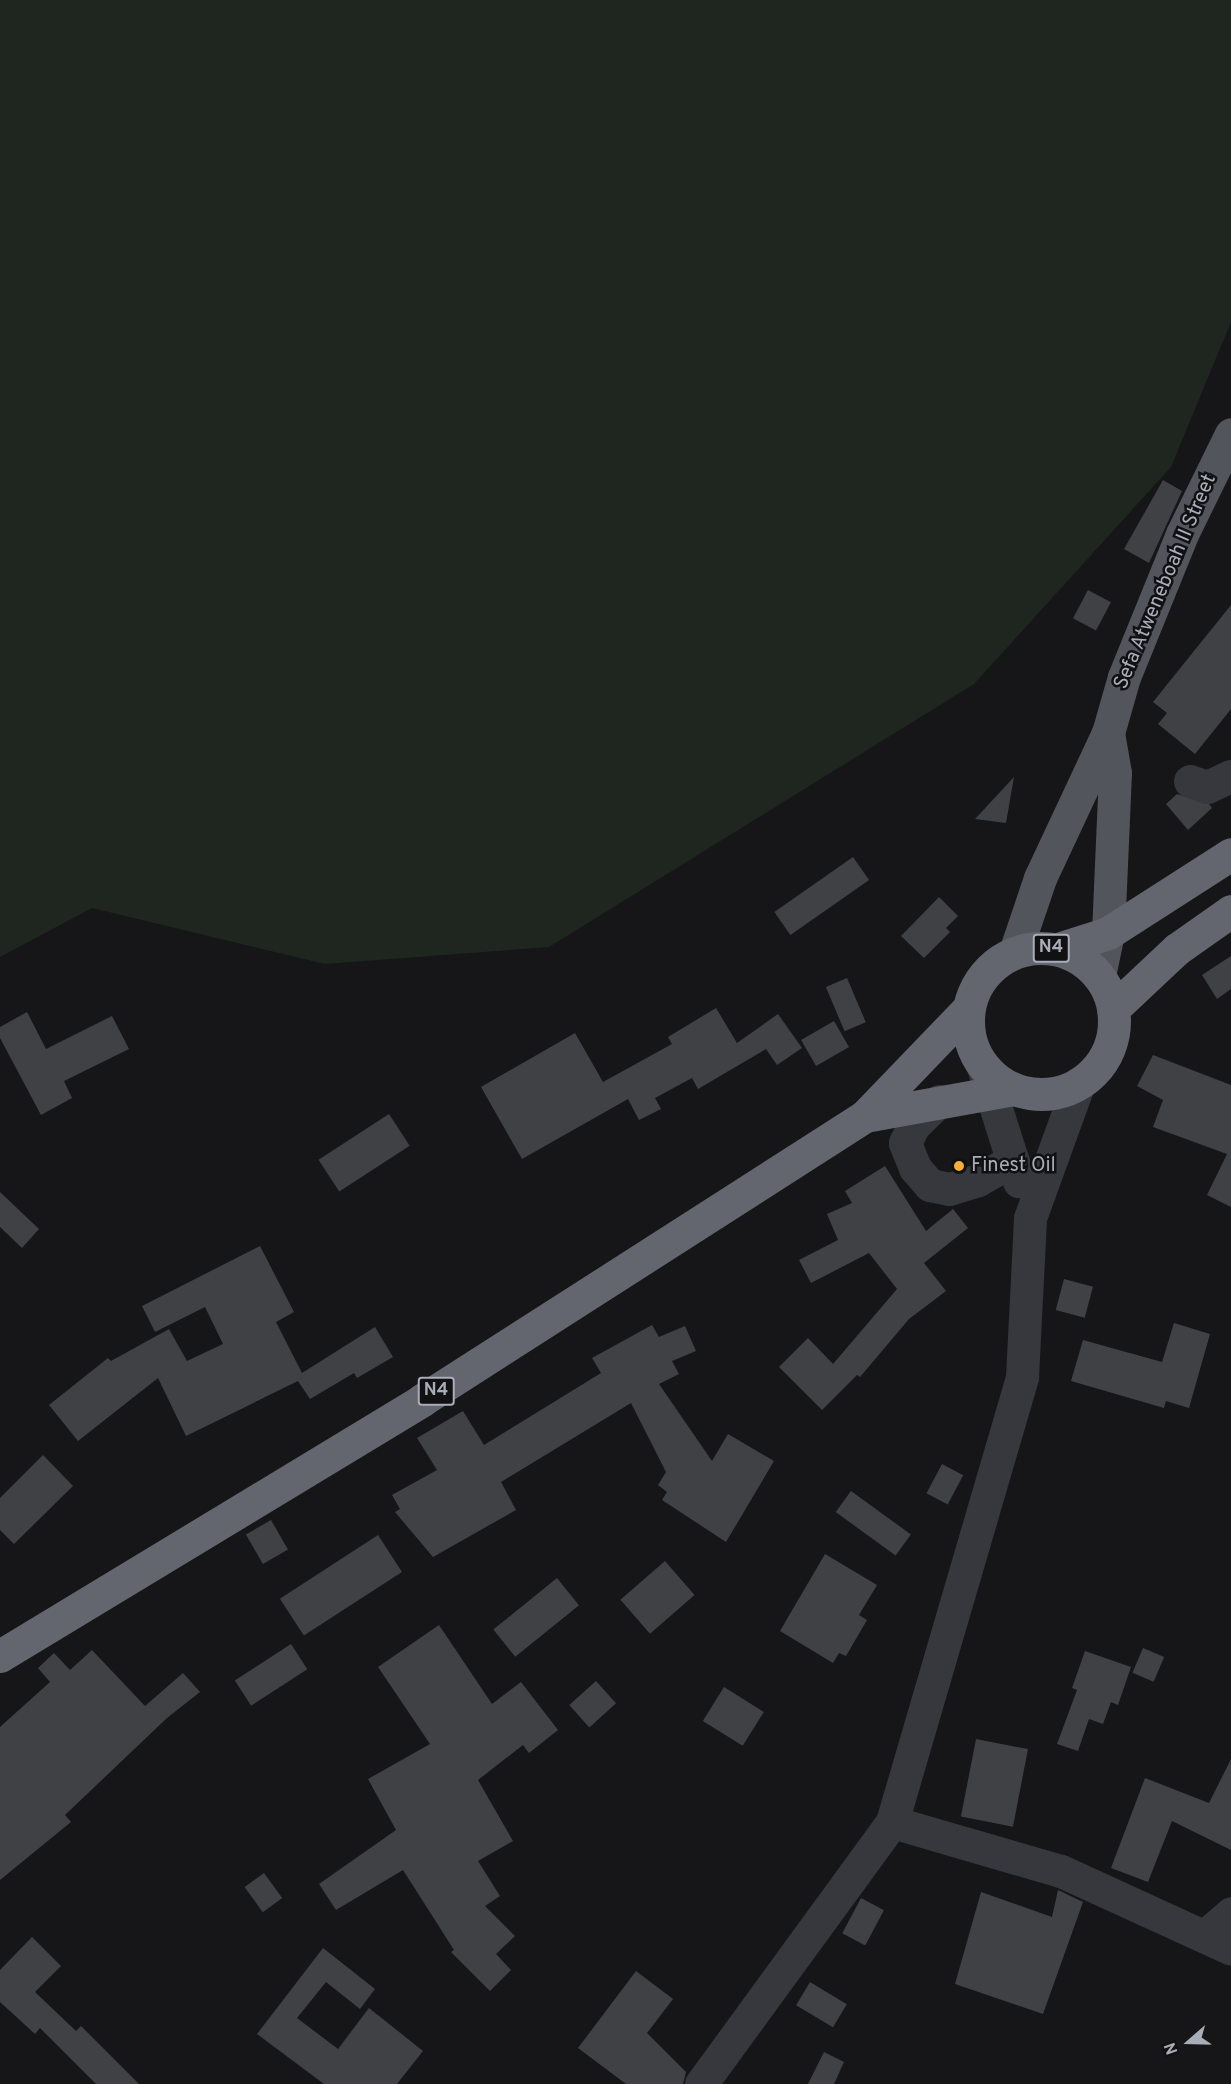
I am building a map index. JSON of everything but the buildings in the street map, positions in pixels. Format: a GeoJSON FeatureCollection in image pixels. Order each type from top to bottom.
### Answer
{"type":"FeatureCollection","features":[{"type":"Feature","properties":{"kind":"highway","name":"N4"},"geometry":{"type":"LineString","coordinates":[[0,1656],[422,1400],[865,1116],[968,1009],[984,974],[1015,952],[1058,949],[1108,933],[1231,854]]}},
{"type":"Feature","properties":{"kind":"highway"},"geometry":{"type":"LineString","coordinates":[[1113,1009],[1177,949],[1231,911]]}},
{"type":"Feature","properties":{"kind":"highway","name":"N4"},"geometry":{"type":"LineString","coordinates":[[865,1116],[939,1101],[996,1082],[1047,1094],[1079,1083],[1103,1059],[1114,1026],[1113,1009],[1099,976],[1088,964],[1058,949]]}},
{"type":"Feature","properties":{"kind":"highway"},"geometry":{"type":"LineString","coordinates":[[968,1009],[968,1032],[996,1082]]}},
{"type":"Feature","properties":{"kind":"main road","name":"Sefa Atweneboah II Street"},"geometry":{"type":"LineString","coordinates":[[1015,952],[1040,878],[1108,733],[1124,676],[1182,534],[1231,434]]}},
{"type":"Feature","properties":{"kind":"main road","name":"Sefa Atweneboah II Street"},"geometry":{"type":"LineString","coordinates":[[1099,976],[1108,933],[1114,773],[1108,733]]}},
{"type":"Feature","properties":{"kind":"street"},"geometry":{"type":"LineString","coordinates":[[1190,781],[1207,787],[1231,776]]}},
{"type":"Feature","properties":{"kind":"street"},"geometry":{"type":"LineString","coordinates":[[996,1082],[1013,1160],[1030,1218]]}},
{"type":"Feature","properties":{"kind":"street"},"geometry":{"type":"LineString","coordinates":[[701,2084],[892,1822],[1022,1377],[1030,1218],[1079,1083]]}},
{"type":"Feature","properties":{"kind":"street"},"geometry":{"type":"LineString","coordinates":[[939,1101],[914,1125],[905,1143],[915,1168],[930,1185],[949,1189],[978,1180],[1013,1160]]}},
{"type":"Feature","properties":{"kind":"street"},"geometry":{"type":"LineString","coordinates":[[892,1822],[1061,1871],[1218,1942],[1231,1913]]}},
{"type":"Feature","properties":{"kind":"shaded area"},"geometry":{"type":"Polygon","coordinates":[[[0,0],[1231,0],[1231,322],[1171,467],[974,684],[549,947],[325,964],[92,908],[0,957],[0,0]]]}},
{"type":"Feature","properties":{"kind":"place","name":"Finest Oil"},"geometry":{"type":"Point","coordinates":[959,1166]}}]}
